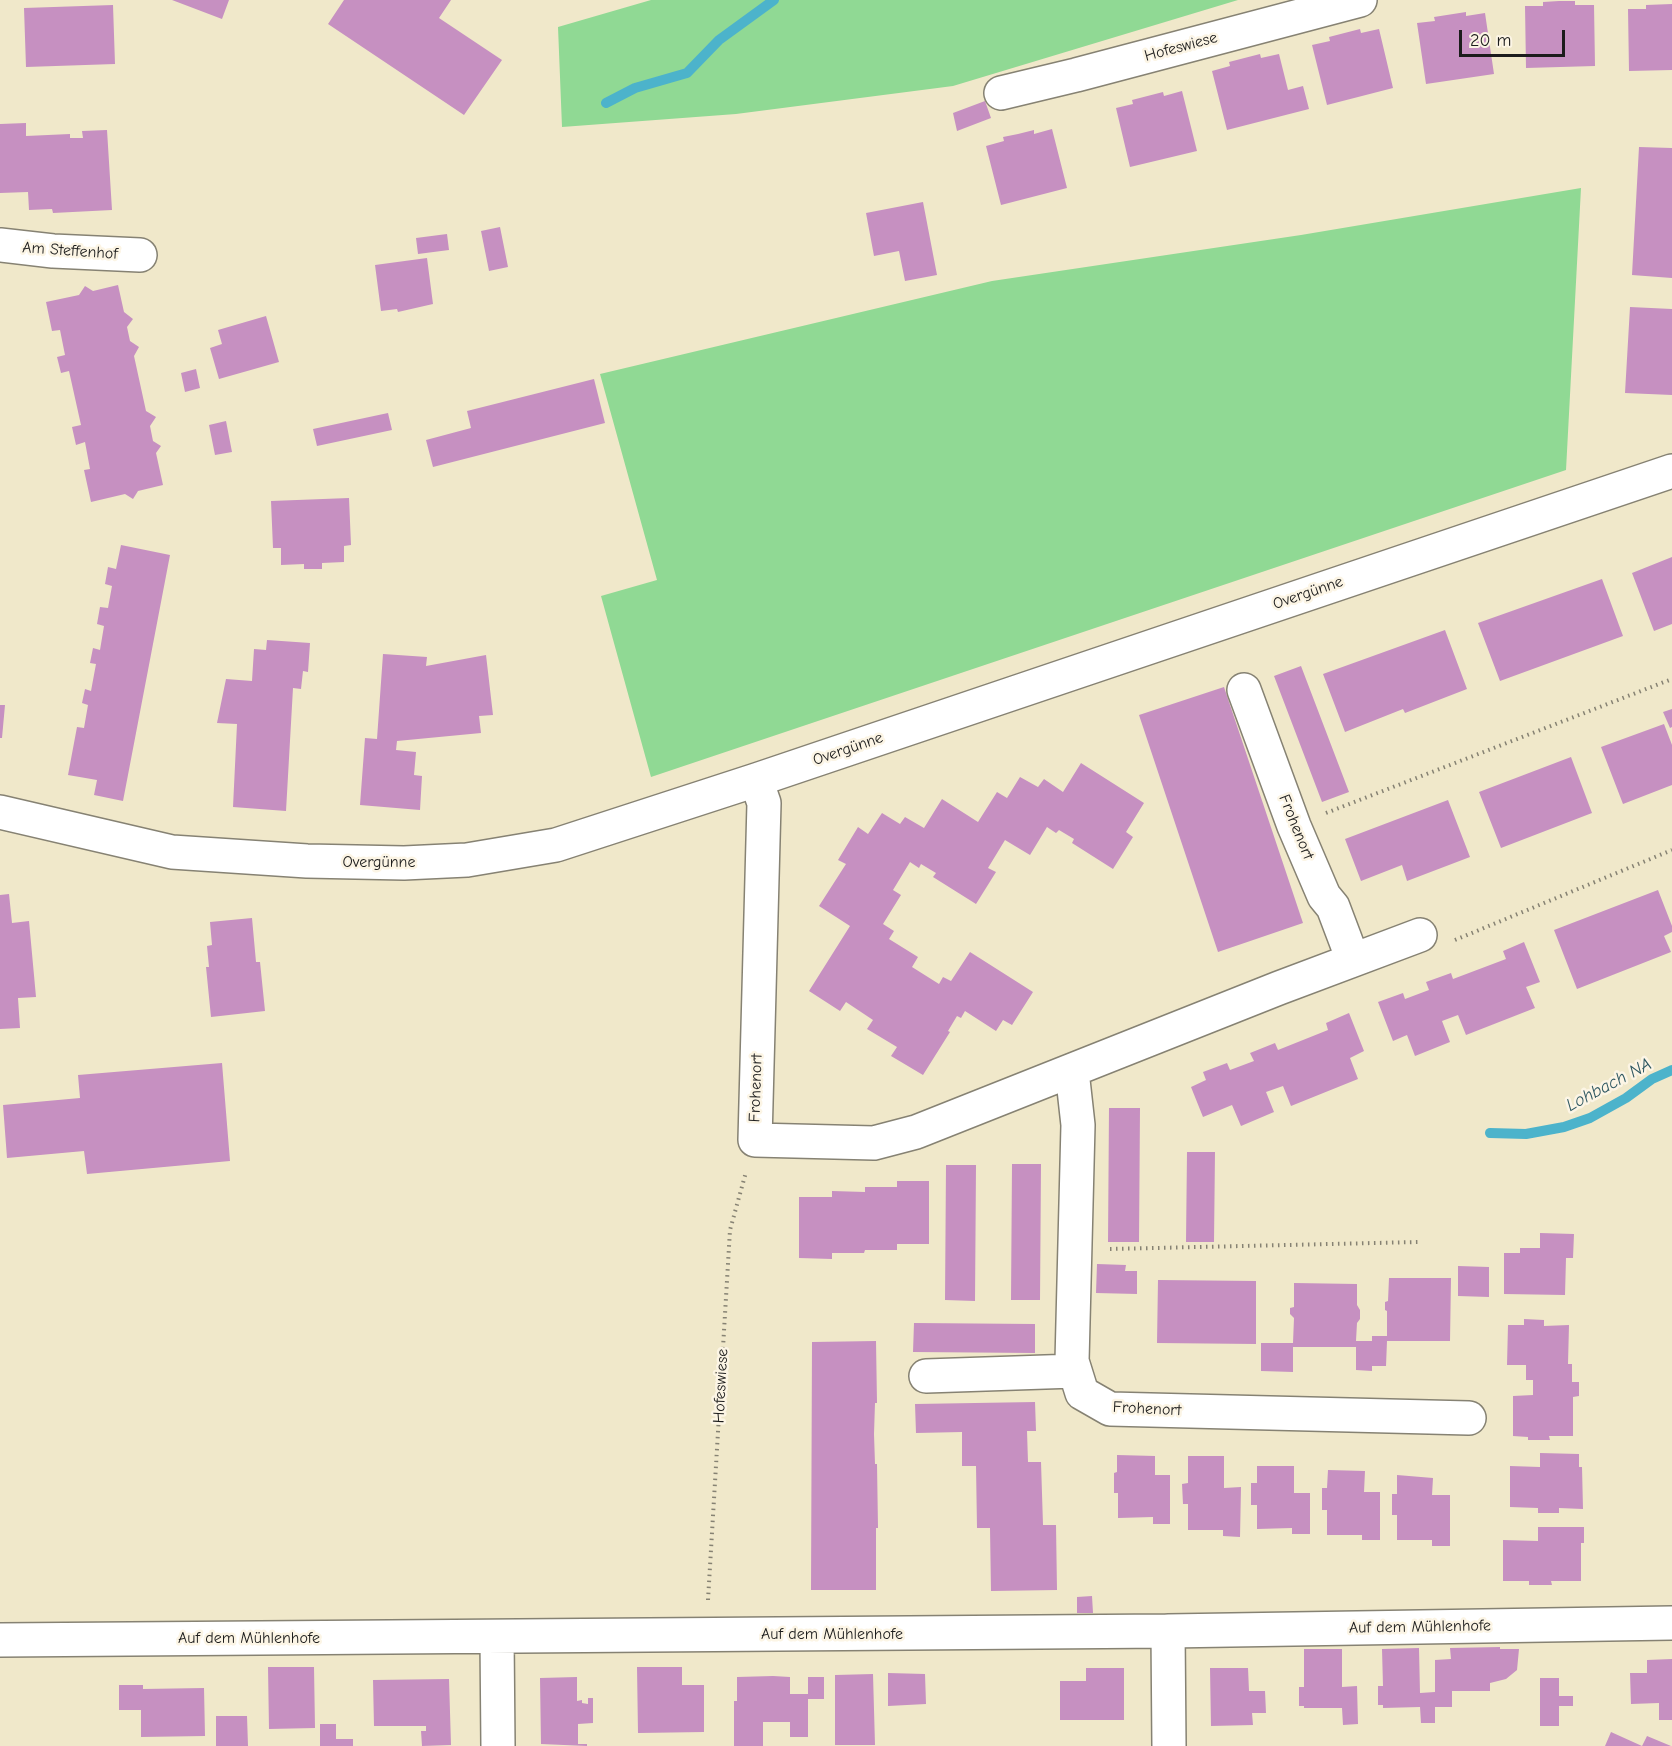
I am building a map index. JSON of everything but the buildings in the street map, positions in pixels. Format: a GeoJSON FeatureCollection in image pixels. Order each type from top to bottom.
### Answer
{"type":"FeatureCollection","features":[{"type":"Feature","properties":{"kind":"street","name":"Hofeswiese"},"geometry":{"type":"LineString","coordinates":[[1001,93],[1360,0]]}},
{"type":"Feature","properties":{"kind":"street","name":"Am Steffenhof"},"geometry":{"type":"LineString","coordinates":[[0,245],[53,251],[140,255]]}},
{"type":"Feature","properties":{"kind":"street","name":"Overgünne"},"geometry":{"type":"LineString","coordinates":[[0,812],[172,852],[307,861],[404,863],[467,860],[556,845],[756,780],[1672,471]]}},
{"type":"Feature","properties":{"kind":"street","name":"Frohenort"},"geometry":{"type":"LineString","coordinates":[[1244,690],[1294,826],[1324,896],[1333,907],[1353,960]]}},
{"type":"Feature","properties":{"kind":"street","name":"Frohenort"},"geometry":{"type":"LineString","coordinates":[[756,780],[764,802],[755,1140],[874,1143],[916,1132],[1353,960],[1420,936]]}},
{"type":"Feature","properties":{"kind":"street","name":"Frohenort"},"geometry":{"type":"LineString","coordinates":[[1072,1071],[1078,1125],[1072,1361],[1082,1393],[1110,1409],[1468,1418]]}},
{"type":"Feature","properties":{"kind":"street"},"geometry":{"type":"LineString","coordinates":[[926,1376],[1075,1371]]}},
{"type":"Feature","properties":{"kind":"street","name":"Auf dem Mühlenhofe"},"geometry":{"type":"LineString","coordinates":[[0,1640],[1168,1631],[1672,1623]]}},
{"type":"Feature","properties":{"kind":"street"},"geometry":{"type":"LineString","coordinates":[[1168,1631],[1169,1746]]}},
{"type":"Feature","properties":{"kind":"street"},"geometry":{"type":"LineString","coordinates":[[497,1637],[498,1746]]}},
{"type":"Feature","properties":{"kind":"path"},"geometry":{"type":"LineString","coordinates":[[1294,826],[1672,679]]}},
{"type":"Feature","properties":{"kind":"path"},"geometry":{"type":"LineString","coordinates":[[1420,936],[1437,947],[1672,850]]}},
{"type":"Feature","properties":{"kind":"path","name":"Hofeswiese"},"geometry":{"type":"LineString","coordinates":[[706,1635],[730,1230],[755,1140]]}},
{"type":"Feature","properties":{"kind":"path"},"geometry":{"type":"LineString","coordinates":[[1076,1251],[1419,1242]]}},
{"type":"Feature","properties":{"kind":"green space"},"geometry":{"type":"Polygon","coordinates":[[[651,0],[1238,0],[953,86],[736,114],[562,127],[558,27],[651,0]]]}},
{"type":"Feature","properties":{"kind":"green space"},"geometry":{"type":"Polygon","coordinates":[[[1581,188],[1566,470],[651,777],[601,596],[657,580],[600,374],[992,281],[1301,235],[1581,188]]]}},
{"type":"Feature","properties":{"kind":"waterway"},"geometry":{"type":"LineString","coordinates":[[606,103],[635,88],[687,73],[719,40],[774,0]]}},
{"type":"Feature","properties":{"kind":"waterway","name":"Lohbach NA"},"geometry":{"type":"LineString","coordinates":[[1490,1133],[1526,1134],[1564,1127],[1590,1118],[1626,1098],[1652,1079],[1672,1070]]}}]}
